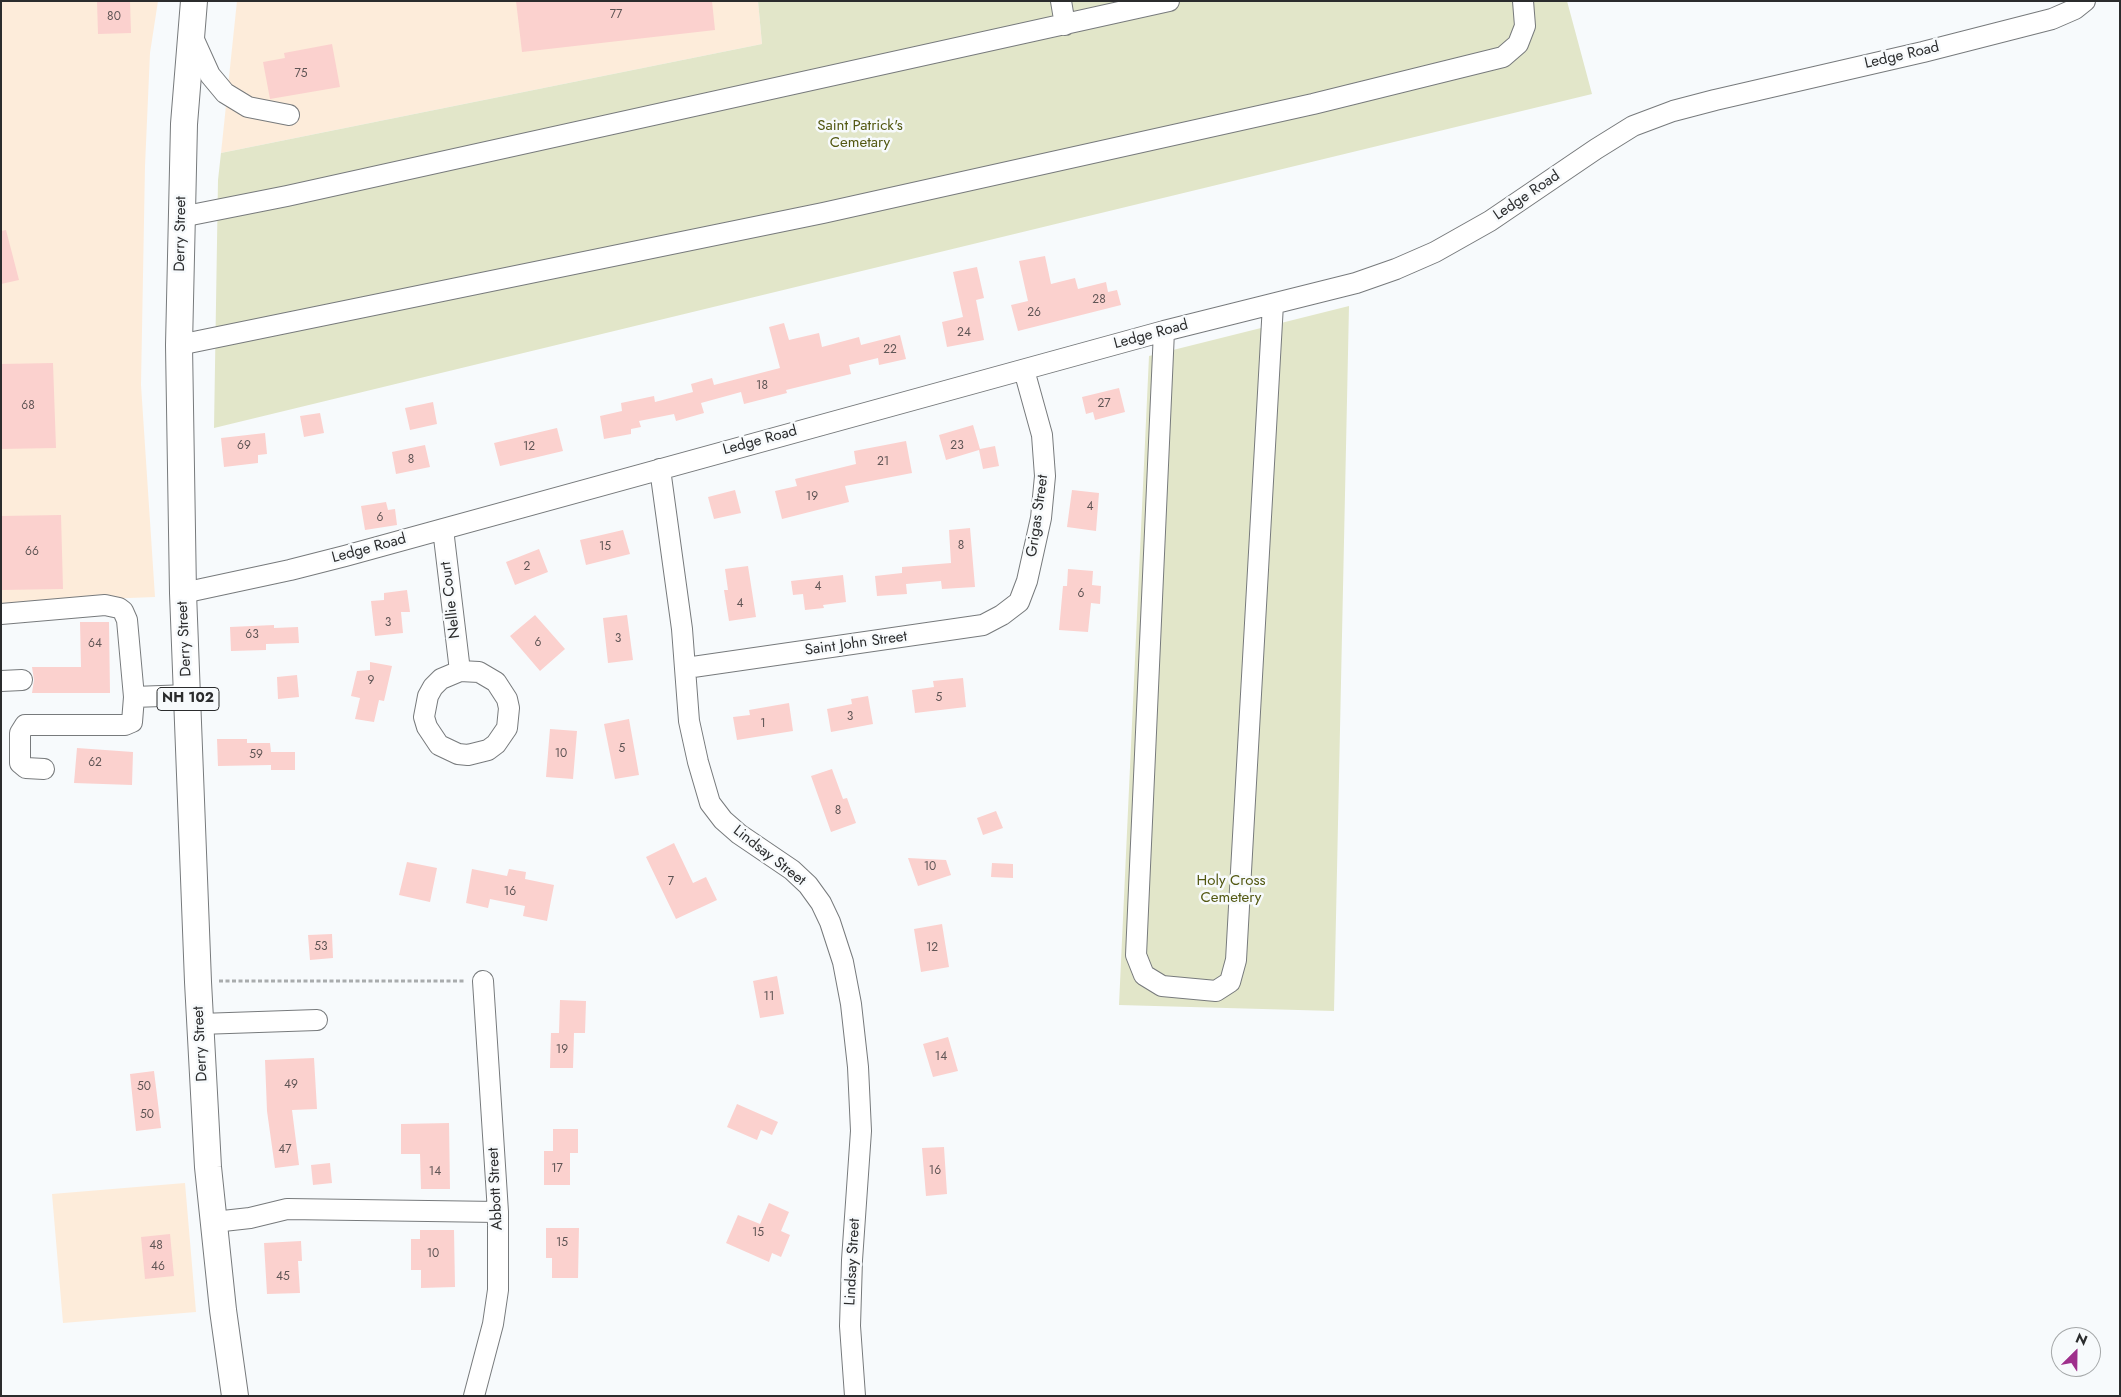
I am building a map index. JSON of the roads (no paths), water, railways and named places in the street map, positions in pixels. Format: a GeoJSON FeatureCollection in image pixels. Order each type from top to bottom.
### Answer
{"type":"FeatureCollection","features":[{"type":"Feature","properties":{"kind":"main road","name":"Derry Street"},"geometry":{"type":"LineString","coordinates":[[194,1],[184,124],[178,345],[183,593],[198,982],[208,1167],[223,1310],[235,1396]]}},
{"type":"Feature","properties":{"kind":"street"},"geometry":{"type":"LineString","coordinates":[[1061,1],[1066,25]]}},
{"type":"Feature","properties":{"kind":"street"},"geometry":{"type":"LineString","coordinates":[[181,217],[287,196],[1169,1]]}},
{"type":"Feature","properties":{"kind":"street"},"geometry":{"type":"LineString","coordinates":[[178,345],[823,213],[1304,106],[1503,57],[1518,44],[1525,26],[1523,1]]}},
{"type":"Feature","properties":{"kind":"street","name":"Ledge Road"},"geometry":{"type":"LineString","coordinates":[[183,593],[290,570],[1164,331],[1356,283],[1396,269],[1435,252],[1490,221],[1633,126],[1673,111],[2052,19],[2075,9],[2085,1]]}},
{"type":"Feature","properties":{"kind":"street"},"geometry":{"type":"LineString","coordinates":[[191,32],[210,75],[224,93],[248,107],[289,114]]}},
{"type":"Feature","properties":{"kind":"street"},"geometry":{"type":"LineString","coordinates":[[1164,331],[1136,955],[1144,975],[1162,986],[1216,991],[1230,982],[1236,960],[1273,304]]}},
{"type":"Feature","properties":{"kind":"street","name":"Grigas Street"},"geometry":{"type":"LineString","coordinates":[[1019,602],[1027,581],[1040,518],[1045,476],[1042,435],[1024,370]]}},
{"type":"Feature","properties":{"kind":"street","name":"Lindsay Street"},"geometry":{"type":"LineString","coordinates":[[660,469],[686,668],[690,721],[698,762],[710,803],[723,820],[739,834],[792,870],[808,885],[821,902],[830,922],[843,962],[851,1004],[858,1067],[861,1131],[852,1260],[850,1326],[855,1396]]}},
{"type":"Feature","properties":{"kind":"street","name":"Nellie Court"},"geometry":{"type":"LineString","coordinates":[[443,529],[460,671]]}},
{"type":"Feature","properties":{"kind":"street","name":"Saint John Street"},"geometry":{"type":"LineString","coordinates":[[686,668],[983,625],[1002,615],[1019,602]]}},
{"type":"Feature","properties":{"kind":"street"},"geometry":{"type":"LineString","coordinates":[[1,614],[105,606],[119,608],[127,620],[134,697],[133,718],[130,724],[25,725],[20,733],[20,763],[26,768],[44,769]]}},
{"type":"Feature","properties":{"kind":"street"},"geometry":{"type":"LineString","coordinates":[[460,671],[480,672],[488,676],[502,690],[509,708],[507,728],[496,744],[479,754],[468,755],[448,751],[439,745],[427,727],[424,717],[428,696],[433,687],[440,679],[460,671]]}},
{"type":"Feature","properties":{"kind":"street"},"geometry":{"type":"LineString","coordinates":[[1,681],[22,680]]}},
{"type":"Feature","properties":{"kind":"street"},"geometry":{"type":"LineString","coordinates":[[134,697],[188,695]]}},
{"type":"Feature","properties":{"kind":"street","name":"Abbott Street"},"geometry":{"type":"LineString","coordinates":[[474,1396],[493,1324],[498,1290],[498,1212],[483,981]]}},
{"type":"Feature","properties":{"kind":"street"},"geometry":{"type":"LineString","coordinates":[[200,1024],[317,1020]]}},
{"type":"Feature","properties":{"kind":"street"},"geometry":{"type":"LineString","coordinates":[[214,1222],[250,1218],[287,1209],[498,1212]]}},
{"type":"Feature","properties":{"kind":"park label","name":"Saint Patrick's Cemetary"},"geometry":{"type":"Point","coordinates":[860,134]}},
{"type":"Feature","properties":{"kind":"park label","name":"Holy Cross Cemetery"},"geometry":{"type":"Point","coordinates":[1231,890]}}]}
